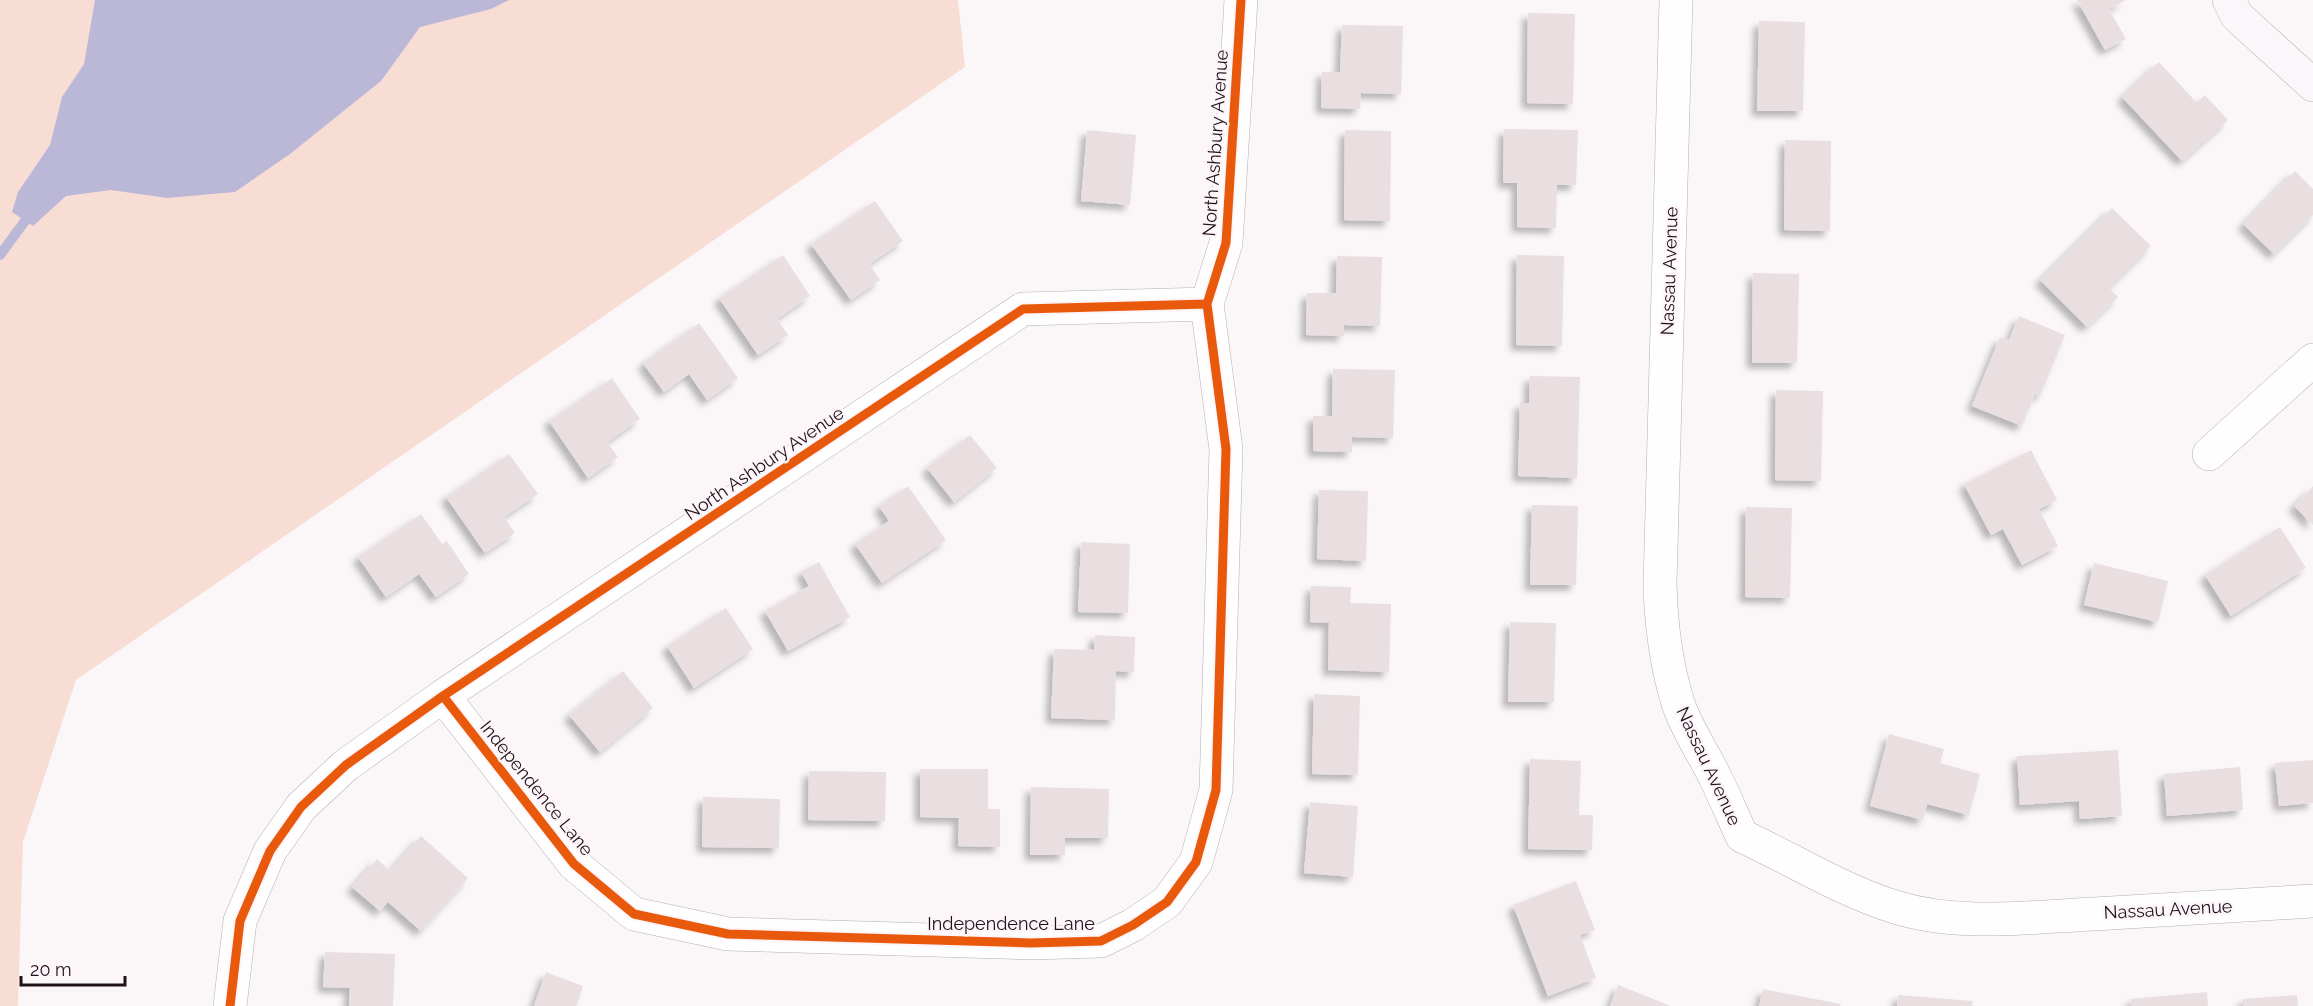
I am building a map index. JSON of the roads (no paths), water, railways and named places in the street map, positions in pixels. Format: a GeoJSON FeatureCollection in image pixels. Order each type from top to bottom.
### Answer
{"type":"FeatureCollection","features":[{"type":"Feature","properties":{"kind":"street","name":"North Ashbury Avenue"},"geometry":{"type":"LineString","coordinates":[[230,1006],[240,921],[270,851],[301,807],[346,765],[443,696],[1023,309],[1207,304],[1226,243],[1241,0]]}},
{"type":"Feature","properties":{"kind":"street","name":"Nassau Avenue"},"geometry":{"type":"LineString","coordinates":[[1676,0],[1661,615],[1664,644],[1678,703],[1742,836],[1854,892],[1896,907],[1933,916],[2016,918],[2313,900]]}},
{"type":"Feature","properties":{"kind":"street"},"geometry":{"type":"LineString","coordinates":[[2229,0],[2237,16],[2313,85]]}},
{"type":"Feature","properties":{"kind":"street","name":"Independence Lane"},"geometry":{"type":"LineString","coordinates":[[443,696],[573,864],[634,914],[728,934],[1031,943],[1101,941],[1133,925],[1167,902],[1196,862],[1216,790],[1226,449],[1207,304]]}},
{"type":"Feature","properties":{"kind":"street"},"geometry":{"type":"LineString","coordinates":[[2209,454],[2313,360]]}},
{"type":"Feature","properties":{"kind":"waterway"},"geometry":{"type":"LineString","coordinates":[[0,255],[33,210]]}}]}
